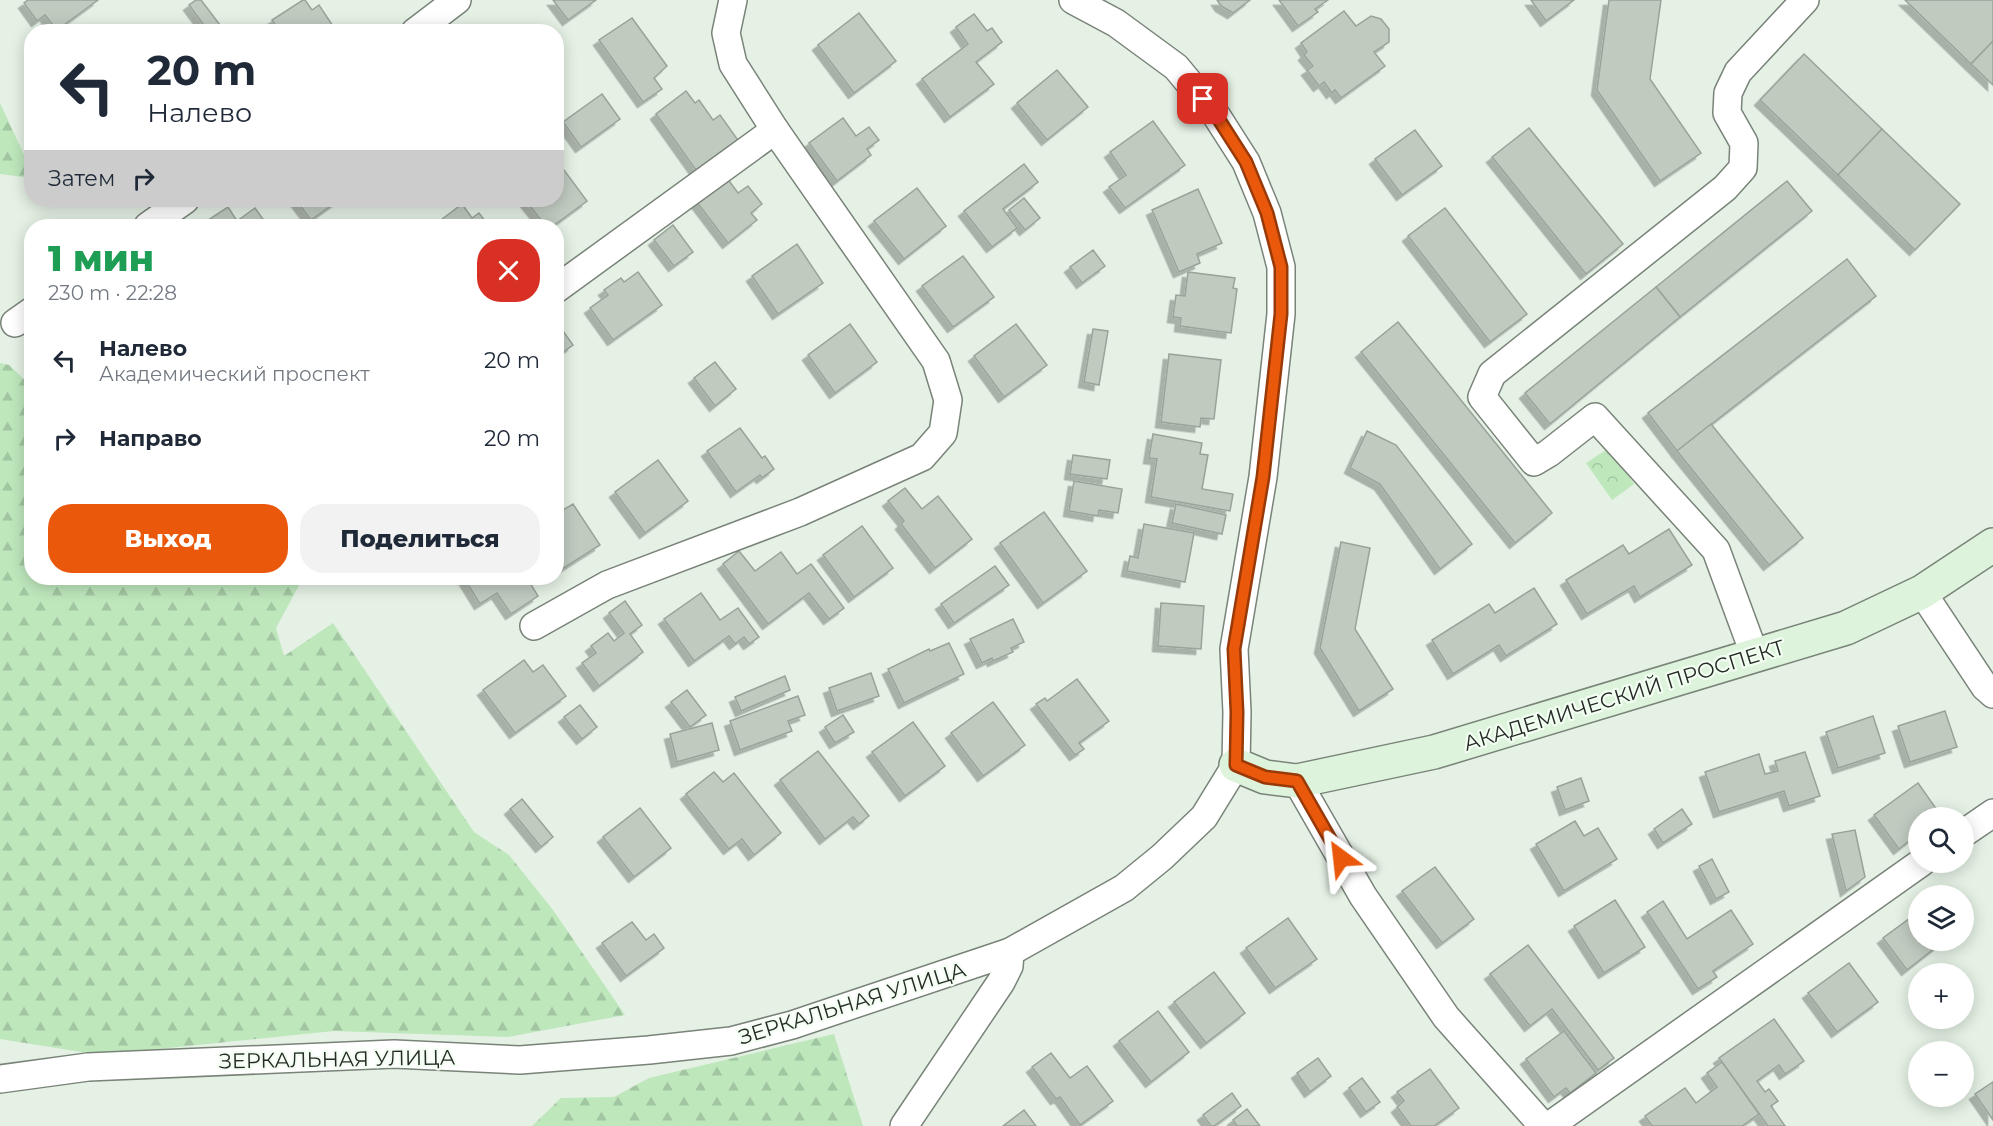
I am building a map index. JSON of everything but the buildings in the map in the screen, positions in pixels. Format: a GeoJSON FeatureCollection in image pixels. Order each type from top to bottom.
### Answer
{"type":"FeatureCollection","features":[{"type":"Feature","properties":{"kind":"street"},"geometry":{"type":"LineString","coordinates":[[426,24],[457,0]]}},
{"type":"Feature","properties":{"kind":"street"},"geometry":{"type":"LineString","coordinates":[[534,626],[607,585],[800,512],[922,457],[943,433],[948,400],[936,361],[733,64],[726,33],[733,0]]}},
{"type":"Feature","properties":{"kind":"street"},"geometry":{"type":"LineString","coordinates":[[1073,0],[1119,11],[1176,67],[1216,115],[1246,162],[1267,213],[1281,267],[1281,314],[1263,477],[1234,649],[1237,712],[1236,765]]}},
{"type":"Feature","properties":{"kind":"street"},"geometry":{"type":"LineString","coordinates":[[1755,656],[1716,550],[1595,417],[1534,462],[1482,396],[1492,374],[1725,188],[1743,168],[1744,143],[1727,113],[1728,93],[1738,72],[1804,0]]}},
{"type":"Feature","properties":{"kind":"street"},"geometry":{"type":"LineString","coordinates":[[564,283],[776,130]]}},
{"type":"Feature","properties":{"kind":"street"},"geometry":{"type":"LineString","coordinates":[[158,219],[175,207]]}},
{"type":"Feature","properties":{"kind":"street","name":"АКАДЕМИЧЕСКИЙ ПРОСПЕКТ"},"geometry":{"type":"LineString","coordinates":[[1236,765],[1265,777],[1297,781],[1434,752],[1846,628],[1922,592],[1993,545]]}},
{"type":"Feature","properties":{"kind":"street"},"geometry":{"type":"LineString","coordinates":[[1922,592],[1985,687],[1993,694]]}},
{"type":"Feature","properties":{"kind":"street","name":"ЗЕРКАЛЬНАЯ УЛИЦА"},"geometry":{"type":"LineString","coordinates":[[0,1078],[88,1067],[394,1054],[520,1060],[731,1041],[792,1025],[1010,952],[1124,888],[1162,857],[1204,817],[1236,765]]}},
{"type":"Feature","properties":{"kind":"street"},"geometry":{"type":"LineString","coordinates":[[1297,781],[1363,896],[1446,1017],[1543,1126]]}},
{"type":"Feature","properties":{"kind":"street"},"geometry":{"type":"LineString","coordinates":[[1974,826],[1993,813]]}},
{"type":"Feature","properties":{"kind":"street"},"geometry":{"type":"LineString","coordinates":[[1550,1126],[1908,872]]}},
{"type":"Feature","properties":{"kind":"street"},"geometry":{"type":"LineString","coordinates":[[904,1126],[1001,982],[1009,966],[1010,952]]}},
{"type":"Feature","properties":{"kind":"green space"},"geometry":{"type":"Polygon","coordinates":[[[0,103],[24,155],[24,177],[0,174],[0,103]]]}},
{"type":"Feature","properties":{"kind":"green space"},"geometry":{"type":"Polygon","coordinates":[[[0,363],[9,365],[24,379],[24,585],[299,585],[276,628],[284,656],[333,623],[474,832],[509,855],[553,910],[625,1015],[508,1037],[334,1031],[100,1055],[0,1039],[0,363]]]}},
{"type":"Feature","properties":{"kind":"green space"},"geometry":{"type":"Polygon","coordinates":[[[1609,448],[1634,484],[1612,500],[1586,463],[1609,448]]]}},
{"type":"Feature","properties":{"kind":"green space"},"geometry":{"type":"Polygon","coordinates":[[[834,1034],[863,1126],[532,1126],[561,1098],[614,1097],[649,1078],[834,1034]]]}},
{"type":"Feature","properties":{"kind":"route"},"geometry":{"type":"LineString","coordinates":[[1203,99],[1246,162],[1267,213],[1281,267],[1281,314],[1263,477],[1234,649],[1237,712],[1236,765],[1265,777],[1297,781],[1341,858]]}}]}
